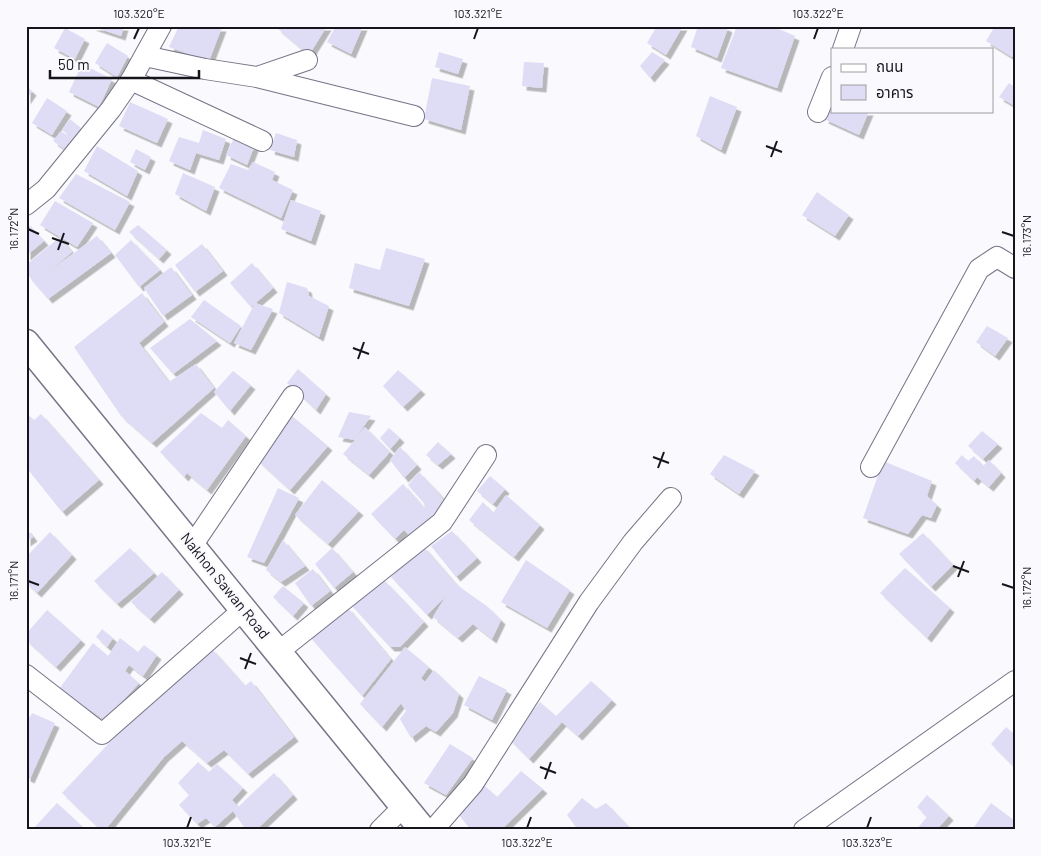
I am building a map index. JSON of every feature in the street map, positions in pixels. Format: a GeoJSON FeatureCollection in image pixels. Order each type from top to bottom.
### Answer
{"type":"FeatureCollection","features":[{"type":"Feature","properties":{"kind":"main road","name":"Nakhon Sawan Road"},"geometry":{"type":"LineString","coordinates":[[26,343],[423,830]]}},
{"type":"Feature","properties":{"kind":"street"},"geometry":{"type":"LineString","coordinates":[[26,205],[46,189],[111,109],[131,80],[161,26]]}},
{"type":"Feature","properties":{"kind":"street"},"geometry":{"type":"LineString","coordinates":[[843,48],[851,26]]}},
{"type":"Feature","properties":{"kind":"street"},"geometry":{"type":"LineString","coordinates":[[145,56],[204,69],[257,77],[414,116]]}},
{"type":"Feature","properties":{"kind":"street"},"geometry":{"type":"LineString","coordinates":[[257,77],[307,60]]}},
{"type":"Feature","properties":{"kind":"street"},"geometry":{"type":"LineString","coordinates":[[131,80],[262,141]]}},
{"type":"Feature","properties":{"kind":"street"},"geometry":{"type":"LineString","coordinates":[[818,112],[831,80]]}},
{"type":"Feature","properties":{"kind":"street"},"geometry":{"type":"LineString","coordinates":[[871,467],[979,269],[997,257],[1015,268]]}},
{"type":"Feature","properties":{"kind":"street"},"geometry":{"type":"LineString","coordinates":[[192,546],[293,396]]}},
{"type":"Feature","properties":{"kind":"street"},"geometry":{"type":"LineString","coordinates":[[278,652],[442,522],[486,455]]}},
{"type":"Feature","properties":{"kind":"street"},"geometry":{"type":"LineString","coordinates":[[433,830],[473,784],[588,602],[633,542],[671,498]]}},
{"type":"Feature","properties":{"kind":"street"},"geometry":{"type":"LineString","coordinates":[[26,675],[102,734],[244,609]]}},
{"type":"Feature","properties":{"kind":"street"},"geometry":{"type":"LineString","coordinates":[[804,830],[1015,681]]}},
{"type":"Feature","properties":{"kind":"street"},"geometry":{"type":"LineString","coordinates":[[380,830],[404,806]]}},
{"type":"Feature","properties":{"kind":"building"},"geometry":{"type":"Polygon","coordinates":[[[91,26],[124,26],[121,36],[91,26]]]}},
{"type":"Feature","properties":{"kind":"building"},"geometry":{"type":"Polygon","coordinates":[[[179,26],[222,27],[209,61],[169,47],[179,26]]]}},
{"type":"Feature","properties":{"kind":"building"},"geometry":{"type":"Polygon","coordinates":[[[278,26],[327,26],[309,55],[277,28],[278,26]]]}},
{"type":"Feature","properties":{"kind":"building"},"geometry":{"type":"Polygon","coordinates":[[[336,26],[363,26],[351,54],[327,42],[336,26]]]}},
{"type":"Feature","properties":{"kind":"building"},"geometry":{"type":"Polygon","coordinates":[[[657,26],[683,26],[666,55],[647,43],[657,26]]]}},
{"type":"Feature","properties":{"kind":"building"},"geometry":{"type":"Polygon","coordinates":[[[698,26],[724,26],[728,28],[717,58],[691,47],[698,26]]]}},
{"type":"Feature","properties":{"kind":"building"},"geometry":{"type":"Polygon","coordinates":[[[737,26],[772,26],[795,36],[777,88],[721,68],[737,26]]]}},
{"type":"Feature","properties":{"kind":"building"},"geometry":{"type":"Polygon","coordinates":[[[995,26],[1015,26],[1015,52],[1012,57],[986,41],[995,26]]]}},
{"type":"Feature","properties":{"kind":"building"},"geometry":{"type":"Polygon","coordinates":[[[65,28],[85,39],[75,59],[54,48],[65,28]]]}},
{"type":"Feature","properties":{"kind":"building"},"geometry":{"type":"Polygon","coordinates":[[[107,43],[128,56],[117,77],[95,63],[107,43]]]}},
{"type":"Feature","properties":{"kind":"building"},"geometry":{"type":"Polygon","coordinates":[[[439,52],[463,59],[458,74],[435,67],[439,52]]]}},
{"type":"Feature","properties":{"kind":"building"},"geometry":{"type":"Polygon","coordinates":[[[652,52],[665,60],[650,78],[640,66],[652,52]]]}},
{"type":"Feature","properties":{"kind":"building"},"geometry":{"type":"Polygon","coordinates":[[[524,62],[544,63],[542,88],[522,86],[524,62]]]}},
{"type":"Feature","properties":{"kind":"building"},"geometry":{"type":"Polygon","coordinates":[[[82,64],[112,79],[99,107],[69,92],[82,64]]]}},
{"type":"Feature","properties":{"kind":"building"},"geometry":{"type":"Polygon","coordinates":[[[432,78],[470,86],[461,130],[424,119],[432,78]]]}},
{"type":"Feature","properties":{"kind":"building"},"geometry":{"type":"Polygon","coordinates":[[[1009,83],[1015,87],[1015,106],[999,97],[1009,83]]]}},
{"type":"Feature","properties":{"kind":"building"},"geometry":{"type":"Polygon","coordinates":[[[26,86],[32,91],[26,100],[26,86]]]}},
{"type":"Feature","properties":{"kind":"building"},"geometry":{"type":"Polygon","coordinates":[[[710,96],[737,107],[721,150],[696,136],[710,96]]]}},
{"type":"Feature","properties":{"kind":"building"},"geometry":{"type":"Polygon","coordinates":[[[47,98],[67,111],[52,135],[32,123],[47,98]]]}},
{"type":"Feature","properties":{"kind":"building"},"geometry":{"type":"Polygon","coordinates":[[[130,102],[168,119],[157,143],[119,126],[130,102]]]}},
{"type":"Feature","properties":{"kind":"building"},"geometry":{"type":"Polygon","coordinates":[[[831,102],[831,112],[869,112],[859,135],[824,119],[831,102]]]}},
{"type":"Feature","properties":{"kind":"building"},"geometry":{"type":"Polygon","coordinates":[[[70,119],[81,128],[74,139],[62,130],[70,119]]]}},
{"type":"Feature","properties":{"kind":"building"},"geometry":{"type":"Polygon","coordinates":[[[203,130],[226,139],[219,160],[196,153],[190,170],[169,161],[179,137],[199,143],[203,130]]]}},
{"type":"Feature","properties":{"kind":"building"},"geometry":{"type":"Polygon","coordinates":[[[61,131],[73,139],[66,150],[53,141],[61,131]]]}},
{"type":"Feature","properties":{"kind":"building"},"geometry":{"type":"Polygon","coordinates":[[[276,133],[297,140],[294,157],[270,150],[276,133]]]}},
{"type":"Feature","properties":{"kind":"building"},"geometry":{"type":"Polygon","coordinates":[[[234,138],[254,147],[247,165],[226,155],[234,138]]]}},
{"type":"Feature","properties":{"kind":"building"},"geometry":{"type":"Polygon","coordinates":[[[97,146],[138,171],[127,196],[84,171],[97,146]]]}},
{"type":"Feature","properties":{"kind":"building"},"geometry":{"type":"Polygon","coordinates":[[[136,149],[151,157],[145,170],[130,162],[136,149]]]}},
{"type":"Feature","properties":{"kind":"building"},"geometry":{"type":"Polygon","coordinates":[[[253,162],[275,172],[272,180],[293,190],[281,218],[219,188],[231,164],[248,170],[253,162]]]}},
{"type":"Feature","properties":{"kind":"building"},"geometry":{"type":"Polygon","coordinates":[[[183,173],[215,187],[206,211],[175,194],[183,173]]]}},
{"type":"Feature","properties":{"kind":"building"},"geometry":{"type":"Polygon","coordinates":[[[76,174],[130,202],[115,230],[59,198],[76,174]]]}},
{"type":"Feature","properties":{"kind":"building"},"geometry":{"type":"Polygon","coordinates":[[[817,192],[849,215],[835,236],[802,215],[817,192]]]}},
{"type":"Feature","properties":{"kind":"building"},"geometry":{"type":"Polygon","coordinates":[[[291,200],[321,211],[311,241],[281,229],[291,200]]]}},
{"type":"Feature","properties":{"kind":"building"},"geometry":{"type":"Polygon","coordinates":[[[55,201],[93,223],[77,247],[40,225],[55,201]]]}},
{"type":"Feature","properties":{"kind":"building"},"geometry":{"type":"Polygon","coordinates":[[[26,222],[44,241],[26,256],[26,222]]]}},
{"type":"Feature","properties":{"kind":"building"},"geometry":{"type":"Polygon","coordinates":[[[138,225],[167,250],[159,259],[129,232],[138,225]]]}},
{"type":"Feature","properties":{"kind":"building"},"geometry":{"type":"Polygon","coordinates":[[[97,236],[111,253],[48,299],[33,282],[26,271],[26,265],[60,237],[72,252],[51,270],[97,236]]]}},
{"type":"Feature","properties":{"kind":"building"},"geometry":{"type":"Polygon","coordinates":[[[131,240],[160,270],[139,287],[115,255],[131,240]]]}},
{"type":"Feature","properties":{"kind":"building"},"geometry":{"type":"Polygon","coordinates":[[[202,244],[223,271],[195,292],[175,265],[202,244]]]}},
{"type":"Feature","properties":{"kind":"building"},"geometry":{"type":"Polygon","coordinates":[[[386,248],[425,259],[409,306],[349,288],[355,263],[380,270],[386,248]]]}},
{"type":"Feature","properties":{"kind":"building"},"geometry":{"type":"Polygon","coordinates":[[[252,263],[273,288],[251,307],[230,283],[252,263]]]}},
{"type":"Feature","properties":{"kind":"building"},"geometry":{"type":"Polygon","coordinates":[[[171,267],[192,295],[163,316],[144,288],[171,267]]]}},
{"type":"Feature","properties":{"kind":"building"},"geometry":{"type":"Polygon","coordinates":[[[287,282],[307,288],[309,296],[329,306],[319,337],[279,313],[287,282]]]}},
{"type":"Feature","properties":{"kind":"building"},"geometry":{"type":"Polygon","coordinates":[[[142,293],[164,322],[139,343],[169,382],[196,364],[214,388],[152,443],[121,416],[74,347],[142,293]]]}},
{"type":"Feature","properties":{"kind":"building"},"geometry":{"type":"Polygon","coordinates":[[[204,300],[241,326],[230,343],[191,317],[204,300]]]}},
{"type":"Feature","properties":{"kind":"building"},"geometry":{"type":"Polygon","coordinates":[[[255,303],[273,309],[251,350],[234,343],[255,303]]]}},
{"type":"Feature","properties":{"kind":"building"},"geometry":{"type":"Polygon","coordinates":[[[190,319],[217,341],[173,374],[150,348],[190,319]]]}},
{"type":"Feature","properties":{"kind":"building"},"geometry":{"type":"Polygon","coordinates":[[[987,326],[1008,338],[995,356],[976,342],[987,326]]]}},
{"type":"Feature","properties":{"kind":"building"},"geometry":{"type":"Polygon","coordinates":[[[298,369],[326,394],[316,410],[287,383],[298,369]]]}},
{"type":"Feature","properties":{"kind":"building"},"geometry":{"type":"Polygon","coordinates":[[[398,370],[421,390],[403,407],[383,386],[398,370]]]}},
{"type":"Feature","properties":{"kind":"building"},"geometry":{"type":"Polygon","coordinates":[[[233,371],[251,385],[230,411],[214,392],[233,371]]]}},
{"type":"Feature","properties":{"kind":"building"},"geometry":{"type":"Polygon","coordinates":[[[349,412],[371,416],[356,437],[365,427],[390,452],[369,475],[343,454],[355,440],[338,437],[349,412]]]}},
{"type":"Feature","properties":{"kind":"building"},"geometry":{"type":"Polygon","coordinates":[[[26,413],[34,420],[41,414],[99,480],[62,512],[26,467],[29,464],[26,460],[26,413]]]}},
{"type":"Feature","properties":{"kind":"building"},"geometry":{"type":"Polygon","coordinates":[[[201,413],[222,428],[228,420],[246,436],[207,490],[187,473],[184,477],[160,452],[201,413]]]}},
{"type":"Feature","properties":{"kind":"building"},"geometry":{"type":"Polygon","coordinates":[[[292,416],[328,446],[290,490],[257,460],[292,416]]]}},
{"type":"Feature","properties":{"kind":"building"},"geometry":{"type":"Polygon","coordinates":[[[389,428],[400,438],[390,449],[380,438],[389,428]]]}},
{"type":"Feature","properties":{"kind":"building"},"geometry":{"type":"Polygon","coordinates":[[[982,431],[998,444],[983,459],[968,446],[982,431]]]}},
{"type":"Feature","properties":{"kind":"building"},"geometry":{"type":"Polygon","coordinates":[[[438,442],[451,454],[438,465],[426,455],[438,442]]]}},
{"type":"Feature","properties":{"kind":"building"},"geometry":{"type":"Polygon","coordinates":[[[400,447],[417,465],[404,478],[390,460],[400,447]]]}},
{"type":"Feature","properties":{"kind":"building"},"geometry":{"type":"Polygon","coordinates":[[[724,455],[755,471],[739,494],[710,474],[724,455]]]}},
{"type":"Feature","properties":{"kind":"building"},"geometry":{"type":"Polygon","coordinates":[[[962,455],[968,461],[974,456],[983,466],[989,460],[1001,473],[989,487],[977,477],[974,481],[955,463],[962,455]]]}},
{"type":"Feature","properties":{"kind":"building"},"geometry":{"type":"Polygon","coordinates":[[[883,461],[932,481],[927,496],[937,505],[931,518],[922,515],[908,534],[863,518],[883,461]]]}},
{"type":"Feature","properties":{"kind":"building"},"geometry":{"type":"Polygon","coordinates":[[[419,472],[448,506],[413,539],[404,530],[395,539],[371,514],[403,484],[425,509],[424,503],[408,485],[419,472]]]}},
{"type":"Feature","properties":{"kind":"building"},"geometry":{"type":"Polygon","coordinates":[[[490,476],[505,489],[493,504],[477,491],[490,476]]]}},
{"type":"Feature","properties":{"kind":"building"},"geometry":{"type":"Polygon","coordinates":[[[322,480],[359,511],[328,544],[295,515],[322,480]]]}},
{"type":"Feature","properties":{"kind":"building"},"geometry":{"type":"Polygon","coordinates":[[[278,488],[299,498],[264,563],[247,557],[278,488]]]}},
{"type":"Feature","properties":{"kind":"building"},"geometry":{"type":"Polygon","coordinates":[[[506,495],[540,525],[514,557],[469,520],[483,502],[493,513],[506,495]]]}},
{"type":"Feature","properties":{"kind":"building"},"geometry":{"type":"Polygon","coordinates":[[[26,528],[33,537],[26,542],[26,528]]]}},
{"type":"Feature","properties":{"kind":"building"},"geometry":{"type":"Polygon","coordinates":[[[452,531],[477,558],[456,577],[431,546],[452,531]]]}},
{"type":"Feature","properties":{"kind":"building"},"geometry":{"type":"Polygon","coordinates":[[[50,532],[72,555],[37,593],[26,583],[26,557],[50,532]]]}},
{"type":"Feature","properties":{"kind":"building"},"geometry":{"type":"Polygon","coordinates":[[[923,533],[953,565],[931,587],[899,554],[923,533]]]}},
{"type":"Feature","properties":{"kind":"building"},"geometry":{"type":"Polygon","coordinates":[[[283,540],[305,566],[281,582],[266,570],[283,540]]]}},
{"type":"Feature","properties":{"kind":"building"},"geometry":{"type":"Polygon","coordinates":[[[423,546],[457,585],[488,607],[501,620],[492,639],[473,624],[458,638],[433,617],[446,596],[427,615],[391,577],[423,546]]]}},
{"type":"Feature","properties":{"kind":"building"},"geometry":{"type":"Polygon","coordinates":[[[130,548],[154,573],[117,604],[94,581],[130,548]]]}},
{"type":"Feature","properties":{"kind":"building"},"geometry":{"type":"Polygon","coordinates":[[[332,548],[353,572],[334,588],[315,564],[332,548]]]}},
{"type":"Feature","properties":{"kind":"building"},"geometry":{"type":"Polygon","coordinates":[[[526,560],[570,590],[547,628],[501,602],[526,560]]]}},
{"type":"Feature","properties":{"kind":"building"},"geometry":{"type":"Polygon","coordinates":[[[905,568],[950,608],[927,638],[880,593],[905,568]]]}},
{"type":"Feature","properties":{"kind":"building"},"geometry":{"type":"Polygon","coordinates":[[[313,569],[330,591],[311,606],[295,583],[313,569]]]}},
{"type":"Feature","properties":{"kind":"building"},"geometry":{"type":"Polygon","coordinates":[[[162,572],[179,590],[150,619],[131,602],[162,572]]]}},
{"type":"Feature","properties":{"kind":"building"},"geometry":{"type":"Polygon","coordinates":[[[385,581],[424,622],[400,647],[390,647],[352,606],[385,581]]]}},
{"type":"Feature","properties":{"kind":"building"},"geometry":{"type":"Polygon","coordinates":[[[283,586],[304,603],[293,616],[273,597],[283,586]]]}},
{"type":"Feature","properties":{"kind":"building"},"geometry":{"type":"Polygon","coordinates":[[[347,607],[391,659],[362,696],[309,636],[347,607]]]}},
{"type":"Feature","properties":{"kind":"building"},"geometry":{"type":"Polygon","coordinates":[[[47,610],[81,640],[56,667],[26,640],[26,634],[47,610]]]}},
{"type":"Feature","properties":{"kind":"building"},"geometry":{"type":"Polygon","coordinates":[[[102,629],[113,638],[107,647],[96,637],[102,629]]]}},
{"type":"Feature","properties":{"kind":"building"},"geometry":{"type":"Polygon","coordinates":[[[120,638],[138,652],[144,645],[157,655],[143,676],[129,665],[125,671],[139,683],[105,720],[59,689],[93,643],[108,656],[120,638]]]}},
{"type":"Feature","properties":{"kind":"building"},"geometry":{"type":"Polygon","coordinates":[[[405,647],[429,667],[421,678],[425,682],[434,670],[459,694],[453,713],[436,732],[426,726],[411,738],[400,719],[406,711],[401,703],[382,727],[360,704],[405,647]]]}},
{"type":"Feature","properties":{"kind":"building"},"geometry":{"type":"Polygon","coordinates":[[[211,648],[245,686],[251,681],[294,737],[248,774],[224,750],[207,763],[182,741],[164,757],[105,830],[101,830],[62,793],[128,723],[211,648]]]}},
{"type":"Feature","properties":{"kind":"building"},"geometry":{"type":"Polygon","coordinates":[[[479,676],[507,690],[492,720],[464,705],[479,676]]]}},
{"type":"Feature","properties":{"kind":"building"},"geometry":{"type":"Polygon","coordinates":[[[591,681],[612,700],[578,736],[562,722],[529,759],[508,738],[540,702],[556,716],[591,681]]]}},
{"type":"Feature","properties":{"kind":"building"},"geometry":{"type":"Polygon","coordinates":[[[32,713],[55,723],[30,779],[26,777],[26,715],[30,717],[32,713]]]}},
{"type":"Feature","properties":{"kind":"building"},"geometry":{"type":"Polygon","coordinates":[[[1006,727],[1015,735],[1015,768],[991,744],[1006,727]]]}},
{"type":"Feature","properties":{"kind":"building"},"geometry":{"type":"Polygon","coordinates":[[[450,744],[473,758],[446,795],[424,783],[450,744]]]}},
{"type":"Feature","properties":{"kind":"building"},"geometry":{"type":"Polygon","coordinates":[[[198,762],[209,772],[217,764],[243,788],[232,800],[238,807],[274,773],[293,795],[256,830],[246,830],[233,811],[215,827],[206,818],[197,824],[179,805],[189,795],[178,783],[198,762]]]}},
{"type":"Feature","properties":{"kind":"building"},"geometry":{"type":"Polygon","coordinates":[[[521,771],[543,789],[501,830],[471,830],[459,815],[484,785],[497,797],[521,771]]]}},
{"type":"Feature","properties":{"kind":"building"},"geometry":{"type":"Polygon","coordinates":[[[927,795],[949,816],[936,830],[916,830],[927,817],[917,807],[927,795]]]}},
{"type":"Feature","properties":{"kind":"building"},"geometry":{"type":"Polygon","coordinates":[[[582,798],[596,809],[606,803],[632,830],[578,830],[567,815],[582,798]]]}},
{"type":"Feature","properties":{"kind":"building"},"geometry":{"type":"Polygon","coordinates":[[[57,803],[86,830],[32,830],[57,803]]]}},
{"type":"Feature","properties":{"kind":"building"},"geometry":{"type":"Polygon","coordinates":[[[991,803],[1015,821],[1015,830],[972,830],[991,803]]]}}]}
